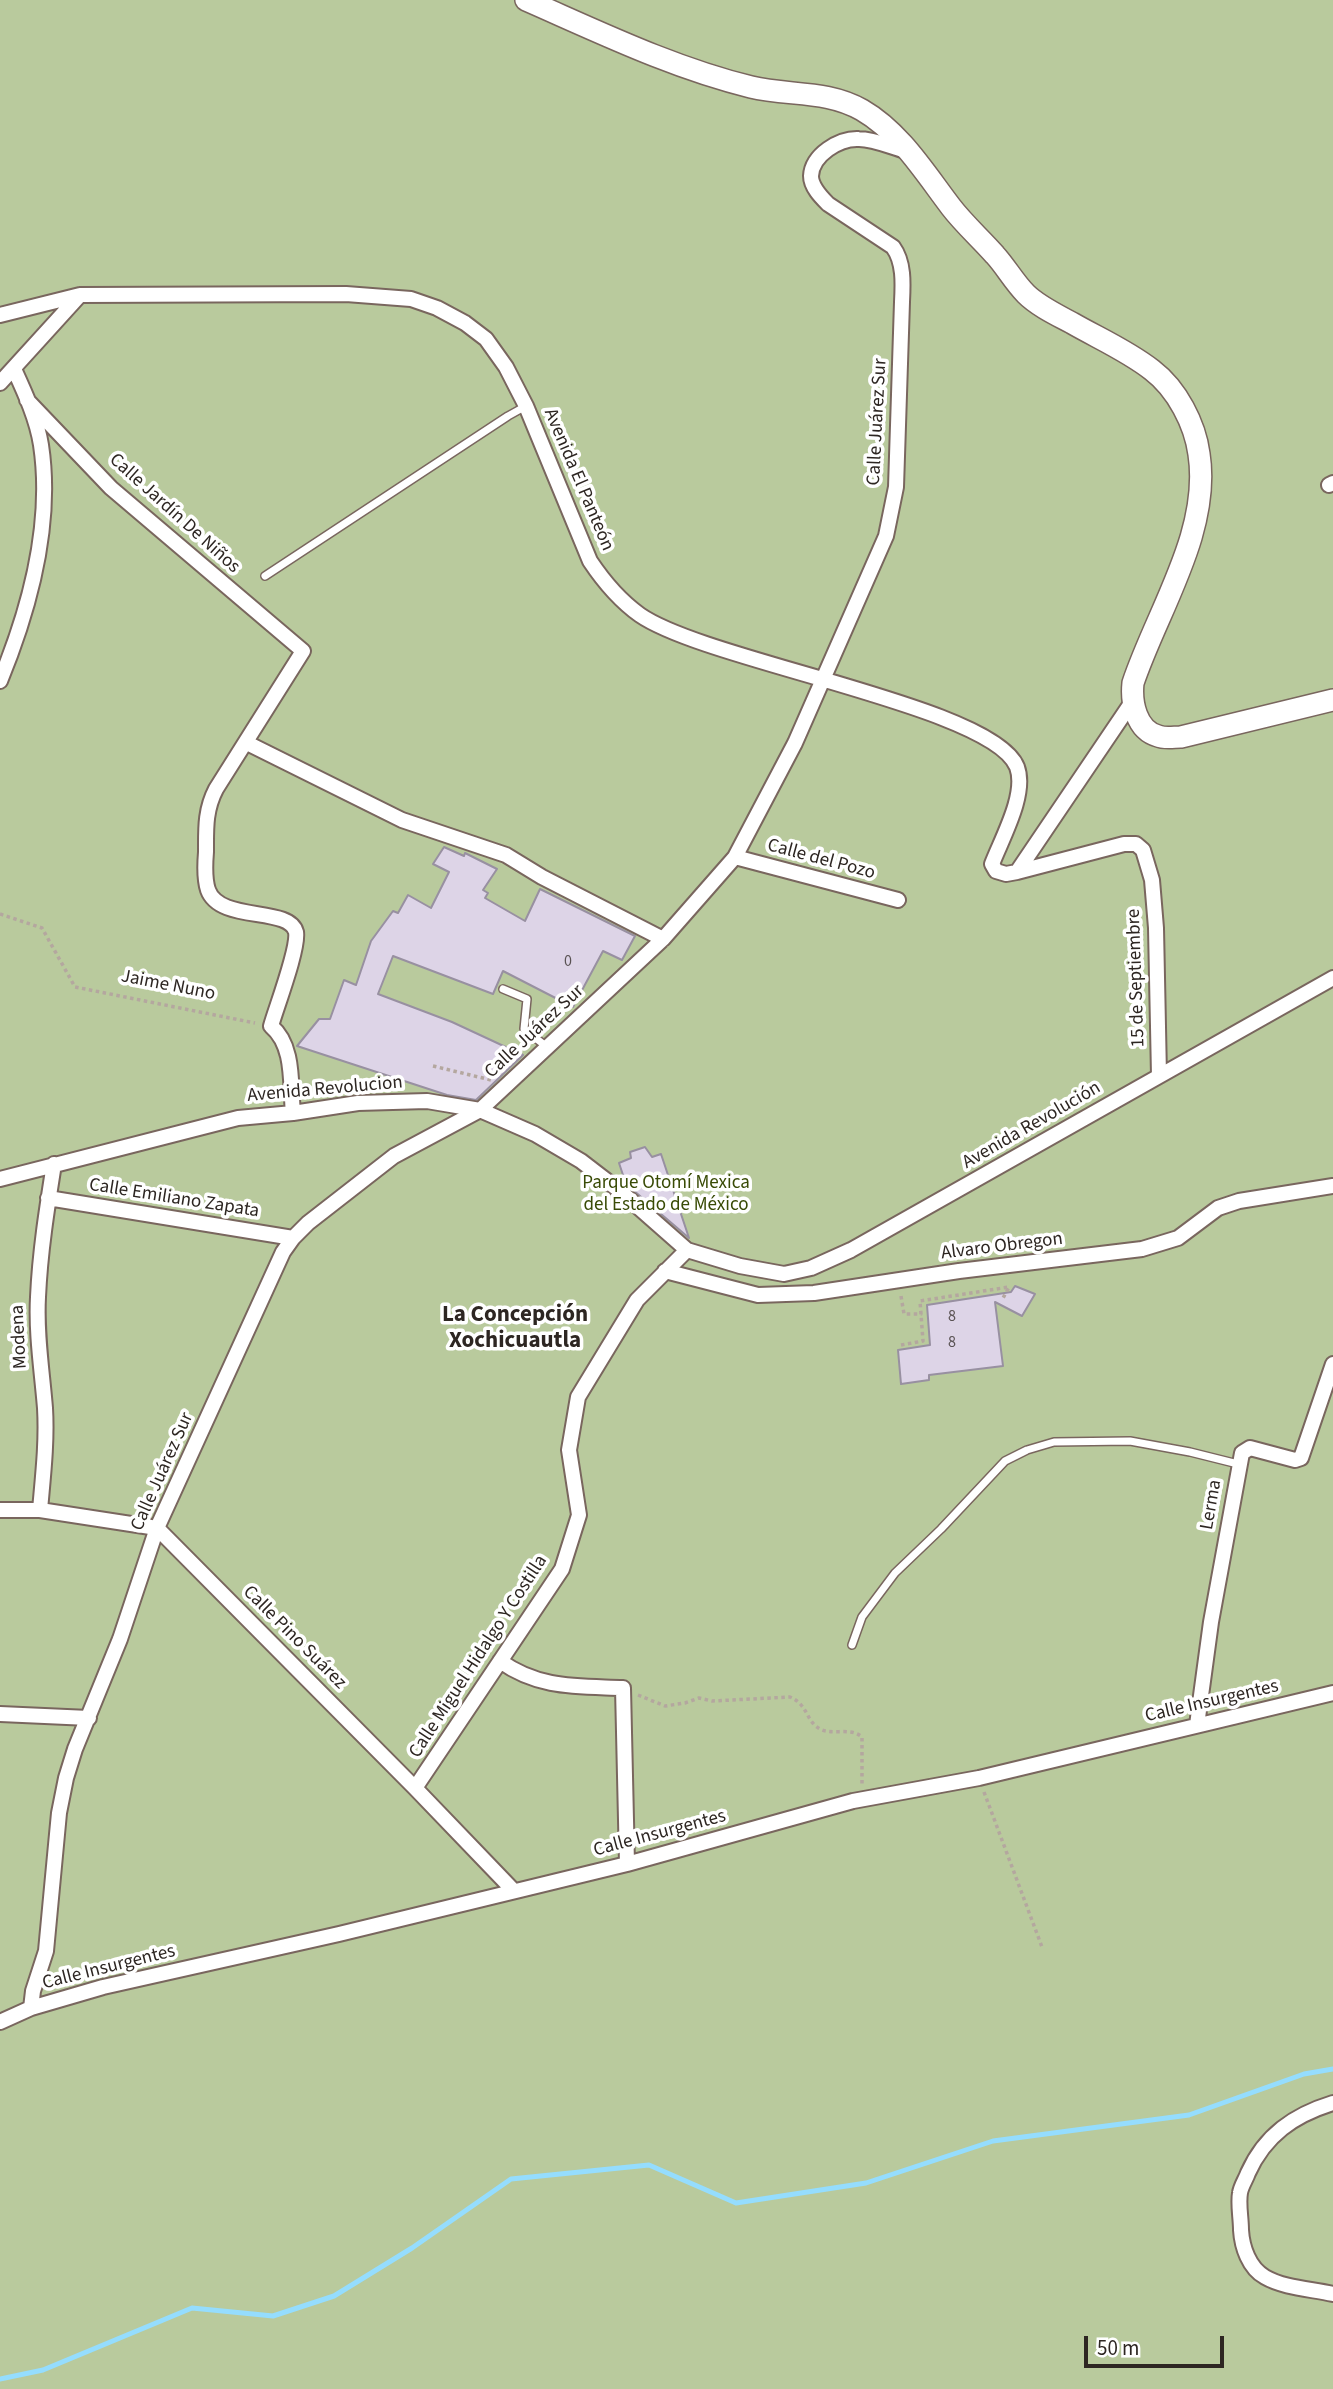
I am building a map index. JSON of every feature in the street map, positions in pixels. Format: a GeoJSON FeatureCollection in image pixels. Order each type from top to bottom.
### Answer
{"type":"FeatureCollection","features":[{"type":"Feature","properties":{"kind":"main road"},"geometry":{"type":"LineString","coordinates":[[526,0],[621,42],[705,73],[752,87],[823,95],[864,111],[908,151],[954,211],[996,256],[1027,295],[1153,371],[1173,393],[1195,435],[1200,457],[1201,484],[1198,514],[1187,550],[1133,683],[1132,702],[1137,717],[1155,736],[1181,737],[1333,699]]}},
{"type":"Feature","properties":{"kind":"street","name":"Calle Juárez Sur"},"geometry":{"type":"LineString","coordinates":[[32,2008],[33,1991],[46,1951],[54,1857],[66,1778],[75,1749],[120,1639],[157,1528],[272,1276],[293,1238],[327,1206],[394,1156],[480,1110],[663,939],[735,857],[795,743],[886,536],[896,487],[903,281],[899,256],[892,247],[828,204],[819,195],[811,177],[823,154],[845,140],[860,139],[908,151]]}},
{"type":"Feature","properties":{"kind":"street","name":"Avenida El Panteón"},"geometry":{"type":"LineString","coordinates":[[0,316],[80,295],[346,294],[411,299],[446,313],[486,338],[506,367],[526,406],[590,561],[617,596],[642,616],[675,633],[822,681],[881,696],[950,720],[995,743],[1011,756],[1018,770],[1019,787],[1012,815],[992,864],[996,871],[1006,874],[1017,872]]}},
{"type":"Feature","properties":{"kind":"street"},"geometry":{"type":"LineString","coordinates":[[0,383],[80,295]]}},
{"type":"Feature","properties":{"kind":"street"},"geometry":{"type":"LineString","coordinates":[[0,681],[29,599],[43,495],[40,444],[27,400],[14,369]]}},
{"type":"Feature","properties":{"kind":"street","name":"Calle Jardín De Niños"},"geometry":{"type":"LineString","coordinates":[[27,400],[111,488],[303,651],[247,743]]}},
{"type":"Feature","properties":{"kind":"street"},"geometry":{"type":"LineString","coordinates":[[1017,872],[1132,702]]}},
{"type":"Feature","properties":{"kind":"street"},"geometry":{"type":"LineString","coordinates":[[293,1113],[286,1049],[280,1035],[271,1026],[295,947],[295,929],[285,921],[221,904],[212,898],[206,882],[208,807],[216,789],[247,743],[402,820],[506,855],[541,877],[663,939]]}},
{"type":"Feature","properties":{"kind":"street","name":"15 de Septiembre"},"geometry":{"type":"LineString","coordinates":[[1017,872],[1128,843],[1136,844],[1143,850],[1152,880],[1156,928],[1159,1076]]}},
{"type":"Feature","properties":{"kind":"street","name":"Calle del Pozo"},"geometry":{"type":"LineString","coordinates":[[735,857],[898,900]]}},
{"type":"Feature","properties":{"kind":"street","name":"Avenida Revolución"},"geometry":{"type":"LineString","coordinates":[[740,1266],[784,1274],[811,1268],[841,1255],[1333,978]]}},
{"type":"Feature","properties":{"kind":"street","name":"Avenida Revolucion"},"geometry":{"type":"LineString","coordinates":[[0,1179],[238,1118],[358,1103],[427,1101],[480,1110],[535,1134],[581,1161],[620,1191],[687,1250],[740,1266]]}},
{"type":"Feature","properties":{"kind":"street","name":"Modena"},"geometry":{"type":"LineString","coordinates":[[40,1510],[45,1437],[38,1297],[54,1164]]}},
{"type":"Feature","properties":{"kind":"street","name":"Alvaro Obregon"},"geometry":{"type":"LineString","coordinates":[[665,1271],[758,1295],[814,1293],[959,1271],[1142,1249],[1178,1238],[1218,1208],[1239,1201],[1333,1186]]}},
{"type":"Feature","properties":{"kind":"street","name":"Calle Emiliano Zapata"},"geometry":{"type":"LineString","coordinates":[[48,1198],[293,1238]]}},
{"type":"Feature","properties":{"kind":"street","name":"Calle Miguel Hidalgo Y Costilla"},"geometry":{"type":"LineString","coordinates":[[415,1788],[562,1569],[579,1515],[569,1450],[578,1397],[637,1300],[687,1250]]}},
{"type":"Feature","properties":{"kind":"street","name":"Lerma"},"geometry":{"type":"LineString","coordinates":[[1197,1725],[1211,1622],[1242,1453],[1250,1448],[1294,1460],[1301,1458],[1333,1364]]}},
{"type":"Feature","properties":{"kind":"street"},"geometry":{"type":"LineString","coordinates":[[0,1510],[40,1510],[157,1528]]}},
{"type":"Feature","properties":{"kind":"street","name":"Calle Pino Suárez"},"geometry":{"type":"LineString","coordinates":[[157,1528],[513,1889]]}},
{"type":"Feature","properties":{"kind":"street"},"geometry":{"type":"LineString","coordinates":[[500,1661],[515,1672],[541,1682],[622,1688],[627,1864]]}},
{"type":"Feature","properties":{"kind":"street","name":"Calle Insurgentes"},"geometry":{"type":"LineString","coordinates":[[0,2022],[32,2008],[103,1987],[339,1934],[513,1889],[627,1864],[853,1801],[979,1778],[1333,1693]]}},
{"type":"Feature","properties":{"kind":"street"},"geometry":{"type":"LineString","coordinates":[[0,1714],[89,1718]]}},
{"type":"Feature","properties":{"kind":"street"},"geometry":{"type":"LineString","coordinates":[[1333,2104],[1318,2108],[1277,2131],[1257,2153],[1240,2191],[1242,2239],[1255,2269],[1281,2283],[1333,2294]]}},
{"type":"Feature","properties":{"kind":"lane"},"geometry":{"type":"LineString","coordinates":[[265,576],[526,406]]}},
{"type":"Feature","properties":{"kind":"lane"},"geometry":{"type":"LineString","coordinates":[[503,989],[527,999],[524,1030],[548,1047]]}},
{"type":"Feature","properties":{"kind":"lane"},"geometry":{"type":"LineString","coordinates":[[852,1644],[862,1617],[895,1573],[1005,1461],[1027,1450],[1054,1441],[1130,1441],[1238,1464]]}},
{"type":"Feature","properties":{"kind":"path","name":"Jaime Nuno"},"geometry":{"type":"LineString","coordinates":[[0,914],[42,928],[75,987],[271,1026]]}},
{"type":"Feature","properties":{"kind":"path"},"geometry":{"type":"LineString","coordinates":[[433,1066],[495,1081],[505,1087]]}},
{"type":"Feature","properties":{"kind":"path"},"geometry":{"type":"LineString","coordinates":[[902,1280],[900,1292],[904,1314],[922,1314]]}},
{"type":"Feature","properties":{"kind":"path"},"geometry":{"type":"LineString","coordinates":[[901,1345],[923,1341],[920,1301],[1009,1287],[1002,1300]]}},
{"type":"Feature","properties":{"kind":"path"},"geometry":{"type":"LineString","coordinates":[[622,1688],[665,1706],[699,1698],[712,1701],[790,1697],[799,1700],[815,1726],[821,1730],[857,1733],[862,1737],[862,1789],[853,1801]]}},
{"type":"Feature","properties":{"kind":"path"},"geometry":{"type":"LineString","coordinates":[[979,1778],[1042,1947]]}},
{"type":"Feature","properties":{"kind":"green space","name":"Parque Otomí Mexica del Estado de México"},"geometry":{"type":"Polygon","coordinates":[[[0,0],[1333,0],[1333,2389],[0,2389],[0,0]]]}},
{"type":"Feature","properties":{"kind":"building"},"geometry":{"type":"Polygon","coordinates":[[[444,847],[464,856],[465,853],[497,869],[483,890],[488,893],[485,898],[525,921],[540,889],[635,936],[622,960],[603,951],[573,1007],[503,971],[493,994],[393,956],[378,994],[452,1022],[523,1055],[476,1100],[447,1095],[297,1046],[319,1019],[330,1019],[344,980],[356,985],[371,941],[393,911],[398,913],[408,895],[431,908],[449,872],[433,864],[444,847]]]}},
{"type":"Feature","properties":{"kind":"building"},"geometry":{"type":"Polygon","coordinates":[[[645,1147],[652,1157],[661,1154],[689,1238],[626,1184],[619,1163],[631,1158],[630,1152],[645,1147]]]}},
{"type":"Feature","properties":{"kind":"building"},"geometry":{"type":"Polygon","coordinates":[[[1015,1286],[1035,1294],[1022,1316],[995,1302],[1003,1366],[929,1375],[929,1380],[901,1384],[898,1350],[930,1345],[927,1305],[1011,1292],[1015,1286]]]}},
{"type":"Feature","properties":{"kind":"waterway"},"geometry":{"type":"LineString","coordinates":[[0,2379],[43,2370],[192,2308],[273,2316],[334,2296],[412,2248],[511,2179],[649,2165],[736,2203],[866,2183],[993,2141],[1189,2115],[1304,2074],[1333,2069]]}},
{"type":"Feature","properties":{"kind":"district","name":"La Concepción Xochicuautla"},"geometry":{"type":"Point","coordinates":[515,1329]}}]}
